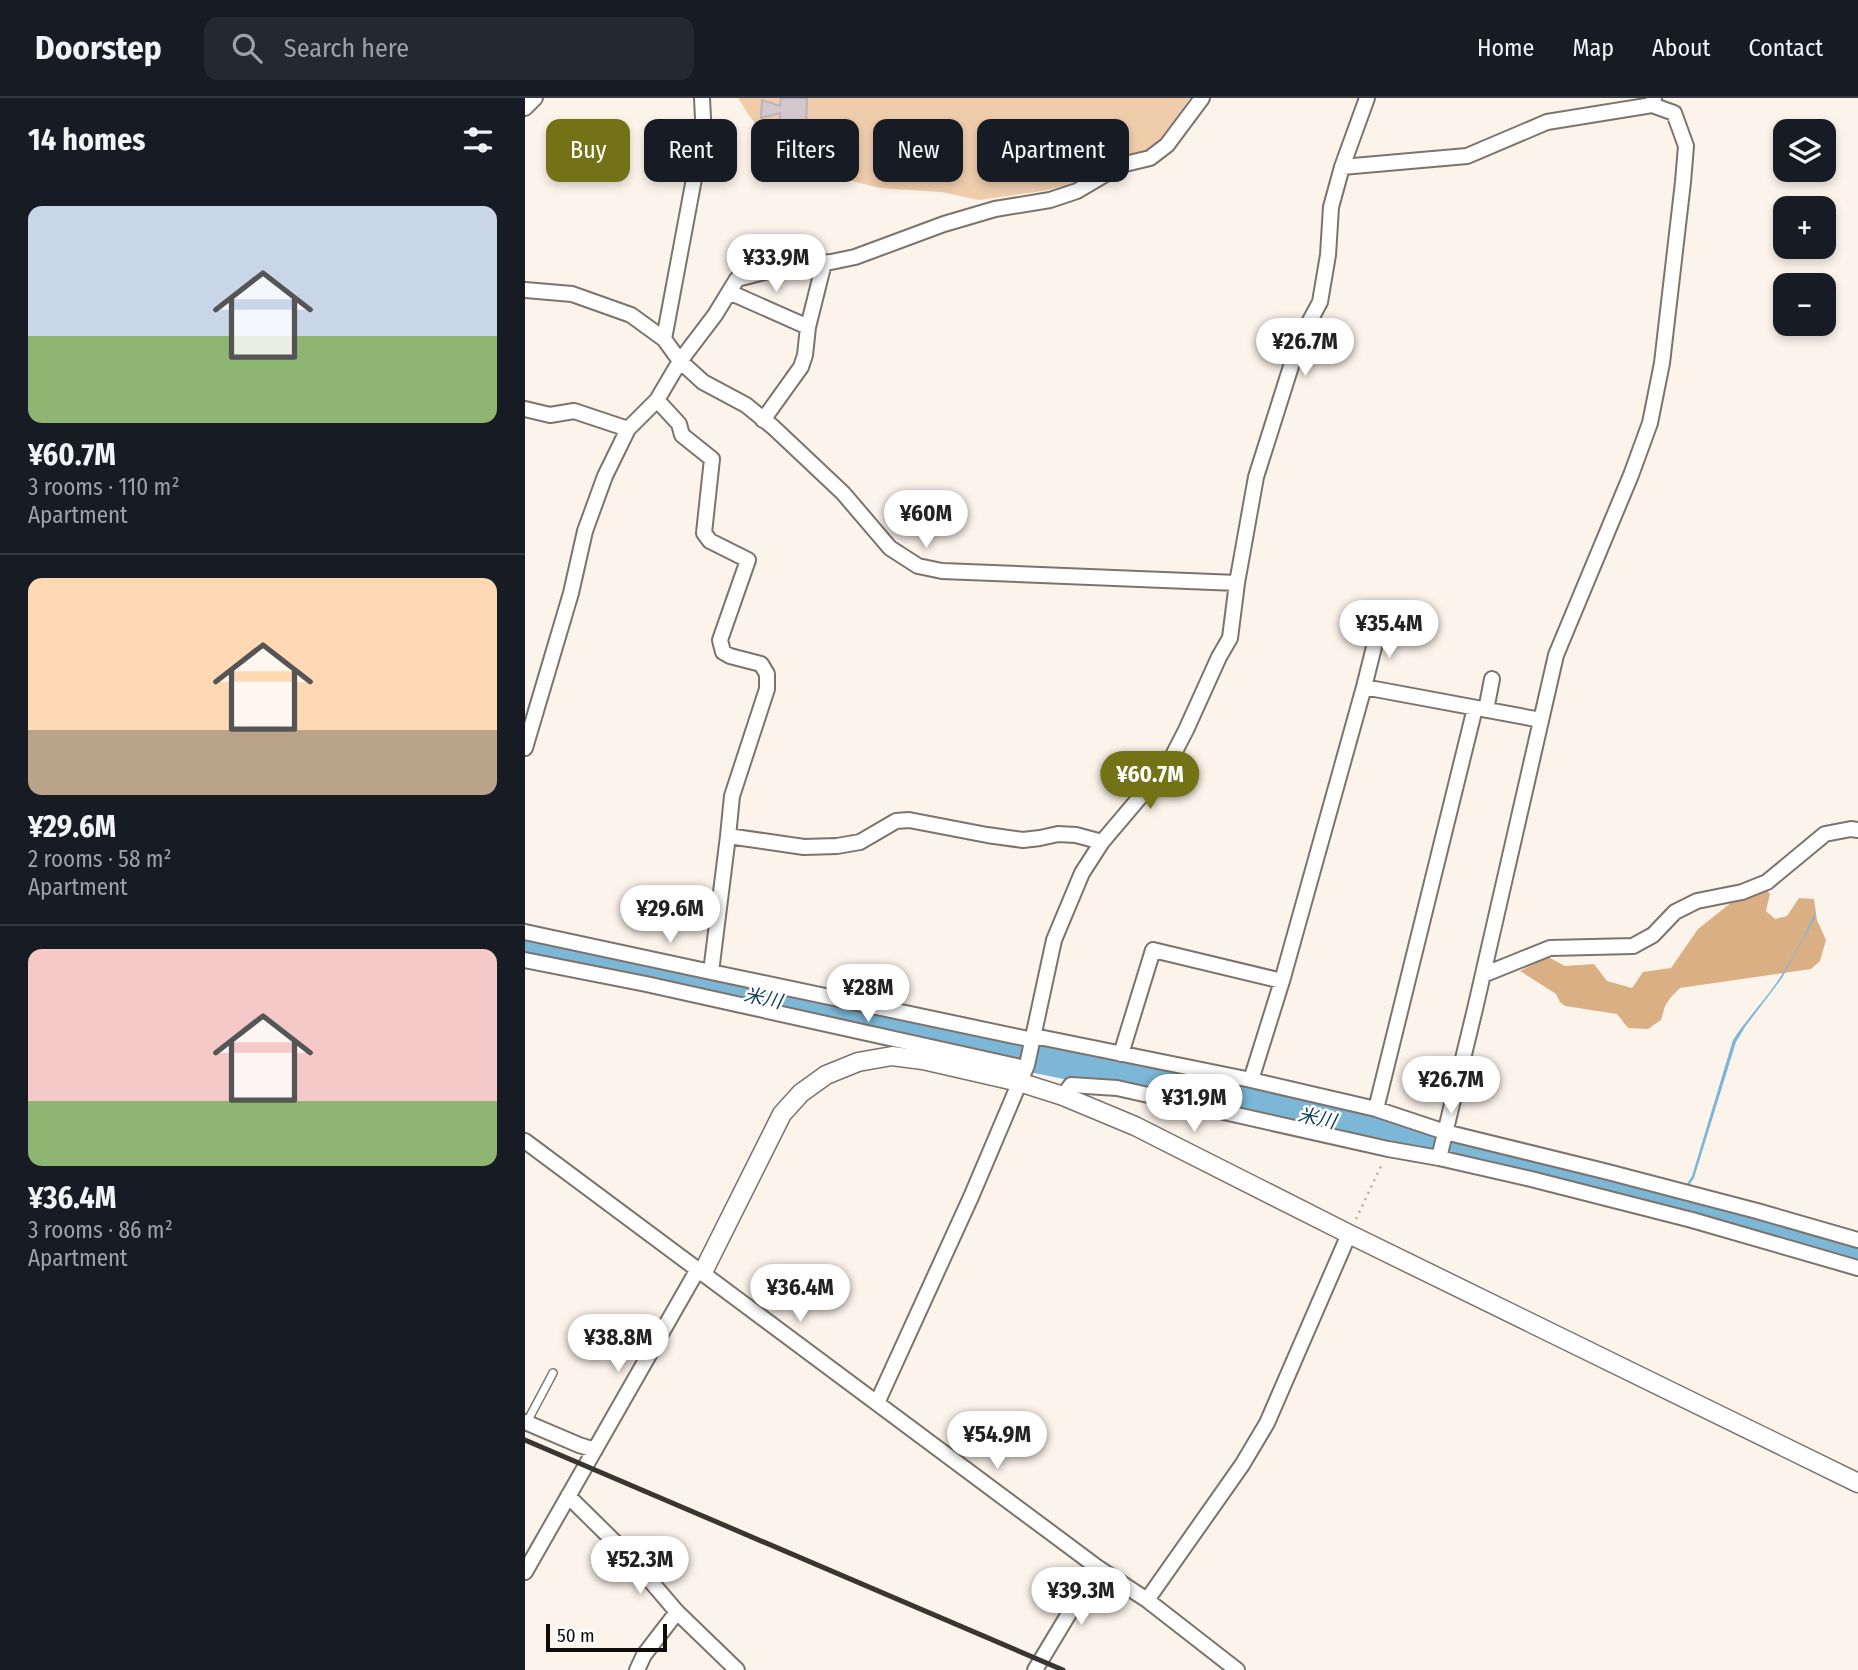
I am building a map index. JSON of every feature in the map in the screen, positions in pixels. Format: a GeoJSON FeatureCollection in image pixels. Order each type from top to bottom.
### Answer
{"type":"FeatureCollection","features":[{"type":"Feature","properties":{"kind":"street"},"geometry":{"type":"LineString","coordinates":[[525,108],[535,98]]}},
{"type":"Feature","properties":{"kind":"street"},"geometry":{"type":"LineString","coordinates":[[664,339],[699,152],[703,118],[702,98]]}},
{"type":"Feature","properties":{"kind":"street"},"geometry":{"type":"LineString","coordinates":[[525,748],[571,593],[585,531],[605,476],[628,429],[657,400],[680,361],[715,315],[737,279],[800,264],[855,257],[944,224],[995,209],[1050,200],[1077,191],[1121,165],[1150,158],[1159,152],[1202,98]]}},
{"type":"Feature","properties":{"kind":"street"},"geometry":{"type":"LineString","coordinates":[[877,1403],[971,1197],[1024,1072],[1054,940],[1082,873],[1102,842],[1169,762],[1230,638],[1256,477],[1299,341],[1320,302],[1328,255],[1331,207],[1367,98]]}},
{"type":"Feature","properties":{"kind":"street"},"geometry":{"type":"LineString","coordinates":[[1342,167],[1467,156],[1547,122],[1653,102],[1674,113],[1686,146],[1662,363],[1650,423],[1556,655],[1439,1158]]}},
{"type":"Feature","properties":{"kind":"street"},"geometry":{"type":"LineString","coordinates":[[764,420],[801,367],[824,263]]}},
{"type":"Feature","properties":{"kind":"street"},"geometry":{"type":"LineString","coordinates":[[525,290],[572,293],[631,315],[664,339],[680,361],[703,382],[746,405],[764,420],[843,493],[890,548],[918,566],[942,571],[1237,583]]}},
{"type":"Feature","properties":{"kind":"street"},"geometry":{"type":"LineString","coordinates":[[729,292],[808,327]]}},
{"type":"Feature","properties":{"kind":"street"},"geometry":{"type":"LineString","coordinates":[[657,400],[679,424],[683,435],[712,459],[704,533],[710,541],[748,560],[720,640],[723,652],[761,664],[767,674],[767,689],[732,796],[711,972]]}},
{"type":"Feature","properties":{"kind":"street"},"geometry":{"type":"LineString","coordinates":[[525,409],[550,415],[574,411],[628,429]]}},
{"type":"Feature","properties":{"kind":"street"},"geometry":{"type":"LineString","coordinates":[[1251,1080],[1282,981],[1380,624]]}},
{"type":"Feature","properties":{"kind":"street"},"geometry":{"type":"LineString","coordinates":[[1376,1110],[1481,709],[1492,679]]}},
{"type":"Feature","properties":{"kind":"street"},"geometry":{"type":"LineString","coordinates":[[1364,687],[1541,720]]}},
{"type":"Feature","properties":{"kind":"street"},"geometry":{"type":"LineString","coordinates":[[728,836],[804,847],[837,846],[860,842],[896,821],[909,820],[1023,840],[1058,834],[1076,835],[1102,842]]}},
{"type":"Feature","properties":{"kind":"street"},"geometry":{"type":"LineString","coordinates":[[1483,975],[1550,948],[1633,946],[1653,935],[1675,912],[1697,901],[1742,892],[1767,882],[1825,834],[1858,830]]}},
{"type":"Feature","properties":{"kind":"street"},"geometry":{"type":"LineString","coordinates":[[525,932],[1032,1041],[1121,1054],[1251,1080],[1757,1210],[1858,1240]]}},
{"type":"Feature","properties":{"kind":"street"},"geometry":{"type":"LineString","coordinates":[[1121,1054],[1153,950],[1282,981]]}},
{"type":"Feature","properties":{"kind":"street"},"geometry":{"type":"LineString","coordinates":[[525,960],[646,984],[1024,1072],[1063,1096],[1135,1126],[1858,1483]]}},
{"type":"Feature","properties":{"kind":"street"},"geometry":{"type":"LineString","coordinates":[[525,1572],[700,1270],[782,1114],[801,1093],[826,1075],[858,1062],[892,1056],[1024,1072]]}},
{"type":"Feature","properties":{"kind":"street"},"geometry":{"type":"LineString","coordinates":[[1063,1096],[1071,1085],[1117,1088],[1531,1179],[1692,1220],[1858,1268]]}},
{"type":"Feature","properties":{"kind":"street"},"geometry":{"type":"LineString","coordinates":[[525,1141],[1097,1567],[1147,1600],[1237,1670]]}},
{"type":"Feature","properties":{"kind":"street"},"geometry":{"type":"LineString","coordinates":[[1147,1600],[1242,1465],[1267,1423],[1349,1234]]}},
{"type":"Feature","properties":{"kind":"street"},"geometry":{"type":"LineString","coordinates":[[526,1423],[594,1450]]}},
{"type":"Feature","properties":{"kind":"street"},"geometry":{"type":"LineString","coordinates":[[568,1496],[630,1558],[677,1612],[737,1670]]}},
{"type":"Feature","properties":{"kind":"street"},"geometry":{"type":"LineString","coordinates":[[1035,1670],[1097,1567]]}},
{"type":"Feature","properties":{"kind":"street"},"geometry":{"type":"LineString","coordinates":[[637,1670],[644,1654],[677,1612]]}},
{"type":"Feature","properties":{"kind":"lane"},"geometry":{"type":"LineString","coordinates":[[526,1423],[553,1373]]}},
{"type":"Feature","properties":{"kind":"path"},"geometry":{"type":"LineString","coordinates":[[1349,1234],[1388,1149]]}},
{"type":"Feature","properties":{"kind":"shaded area"},"geometry":{"type":"Polygon","coordinates":[[[738,98],[1190,98],[1161,140],[1146,150],[1129,154],[1129,119],[977,119],[977,182],[1076,182],[1043,191],[979,200],[941,192],[880,188],[856,182],[859,182],[859,119],[750,117],[738,98]]]}},
{"type":"Feature","properties":{"kind":"shaded area"},"geometry":{"type":"Polygon","coordinates":[[[1766,889],[1770,894],[1766,911],[1775,919],[1787,916],[1799,898],[1814,899],[1817,920],[1826,940],[1820,961],[1811,969],[1680,988],[1665,1006],[1661,1020],[1648,1029],[1628,1028],[1617,1014],[1565,1006],[1556,994],[1520,971],[1548,957],[1565,966],[1594,964],[1607,981],[1632,988],[1643,972],[1671,968],[1698,929],[1737,898],[1766,889]]]}},
{"type":"Feature","properties":{"kind":"water"},"geometry":{"type":"Polygon","coordinates":[[[1815,913],[1815,918],[1782,978],[1736,1042],[1694,1178],[1687,1188],[1685,1187],[1692,1176],[1733,1040],[1782,974],[1815,913]]]}},
{"type":"Feature","properties":{"kind":"building"},"geometry":{"type":"Polygon","coordinates":[[[781,98],[807,98],[806,119],[780,119],[780,113],[761,118],[762,100],[780,106],[781,98]]]}},
{"type":"Feature","properties":{"kind":"waterway","name":"米川"},"geometry":{"type":"LineString","coordinates":[[525,946],[663,975],[832,1016],[1393,1134],[1578,1182],[1718,1214],[1858,1257]]}},
{"type":"Feature","properties":{"kind":"railway"},"geometry":{"type":"LineString","coordinates":[[525,1440],[1063,1670]]}}]}
